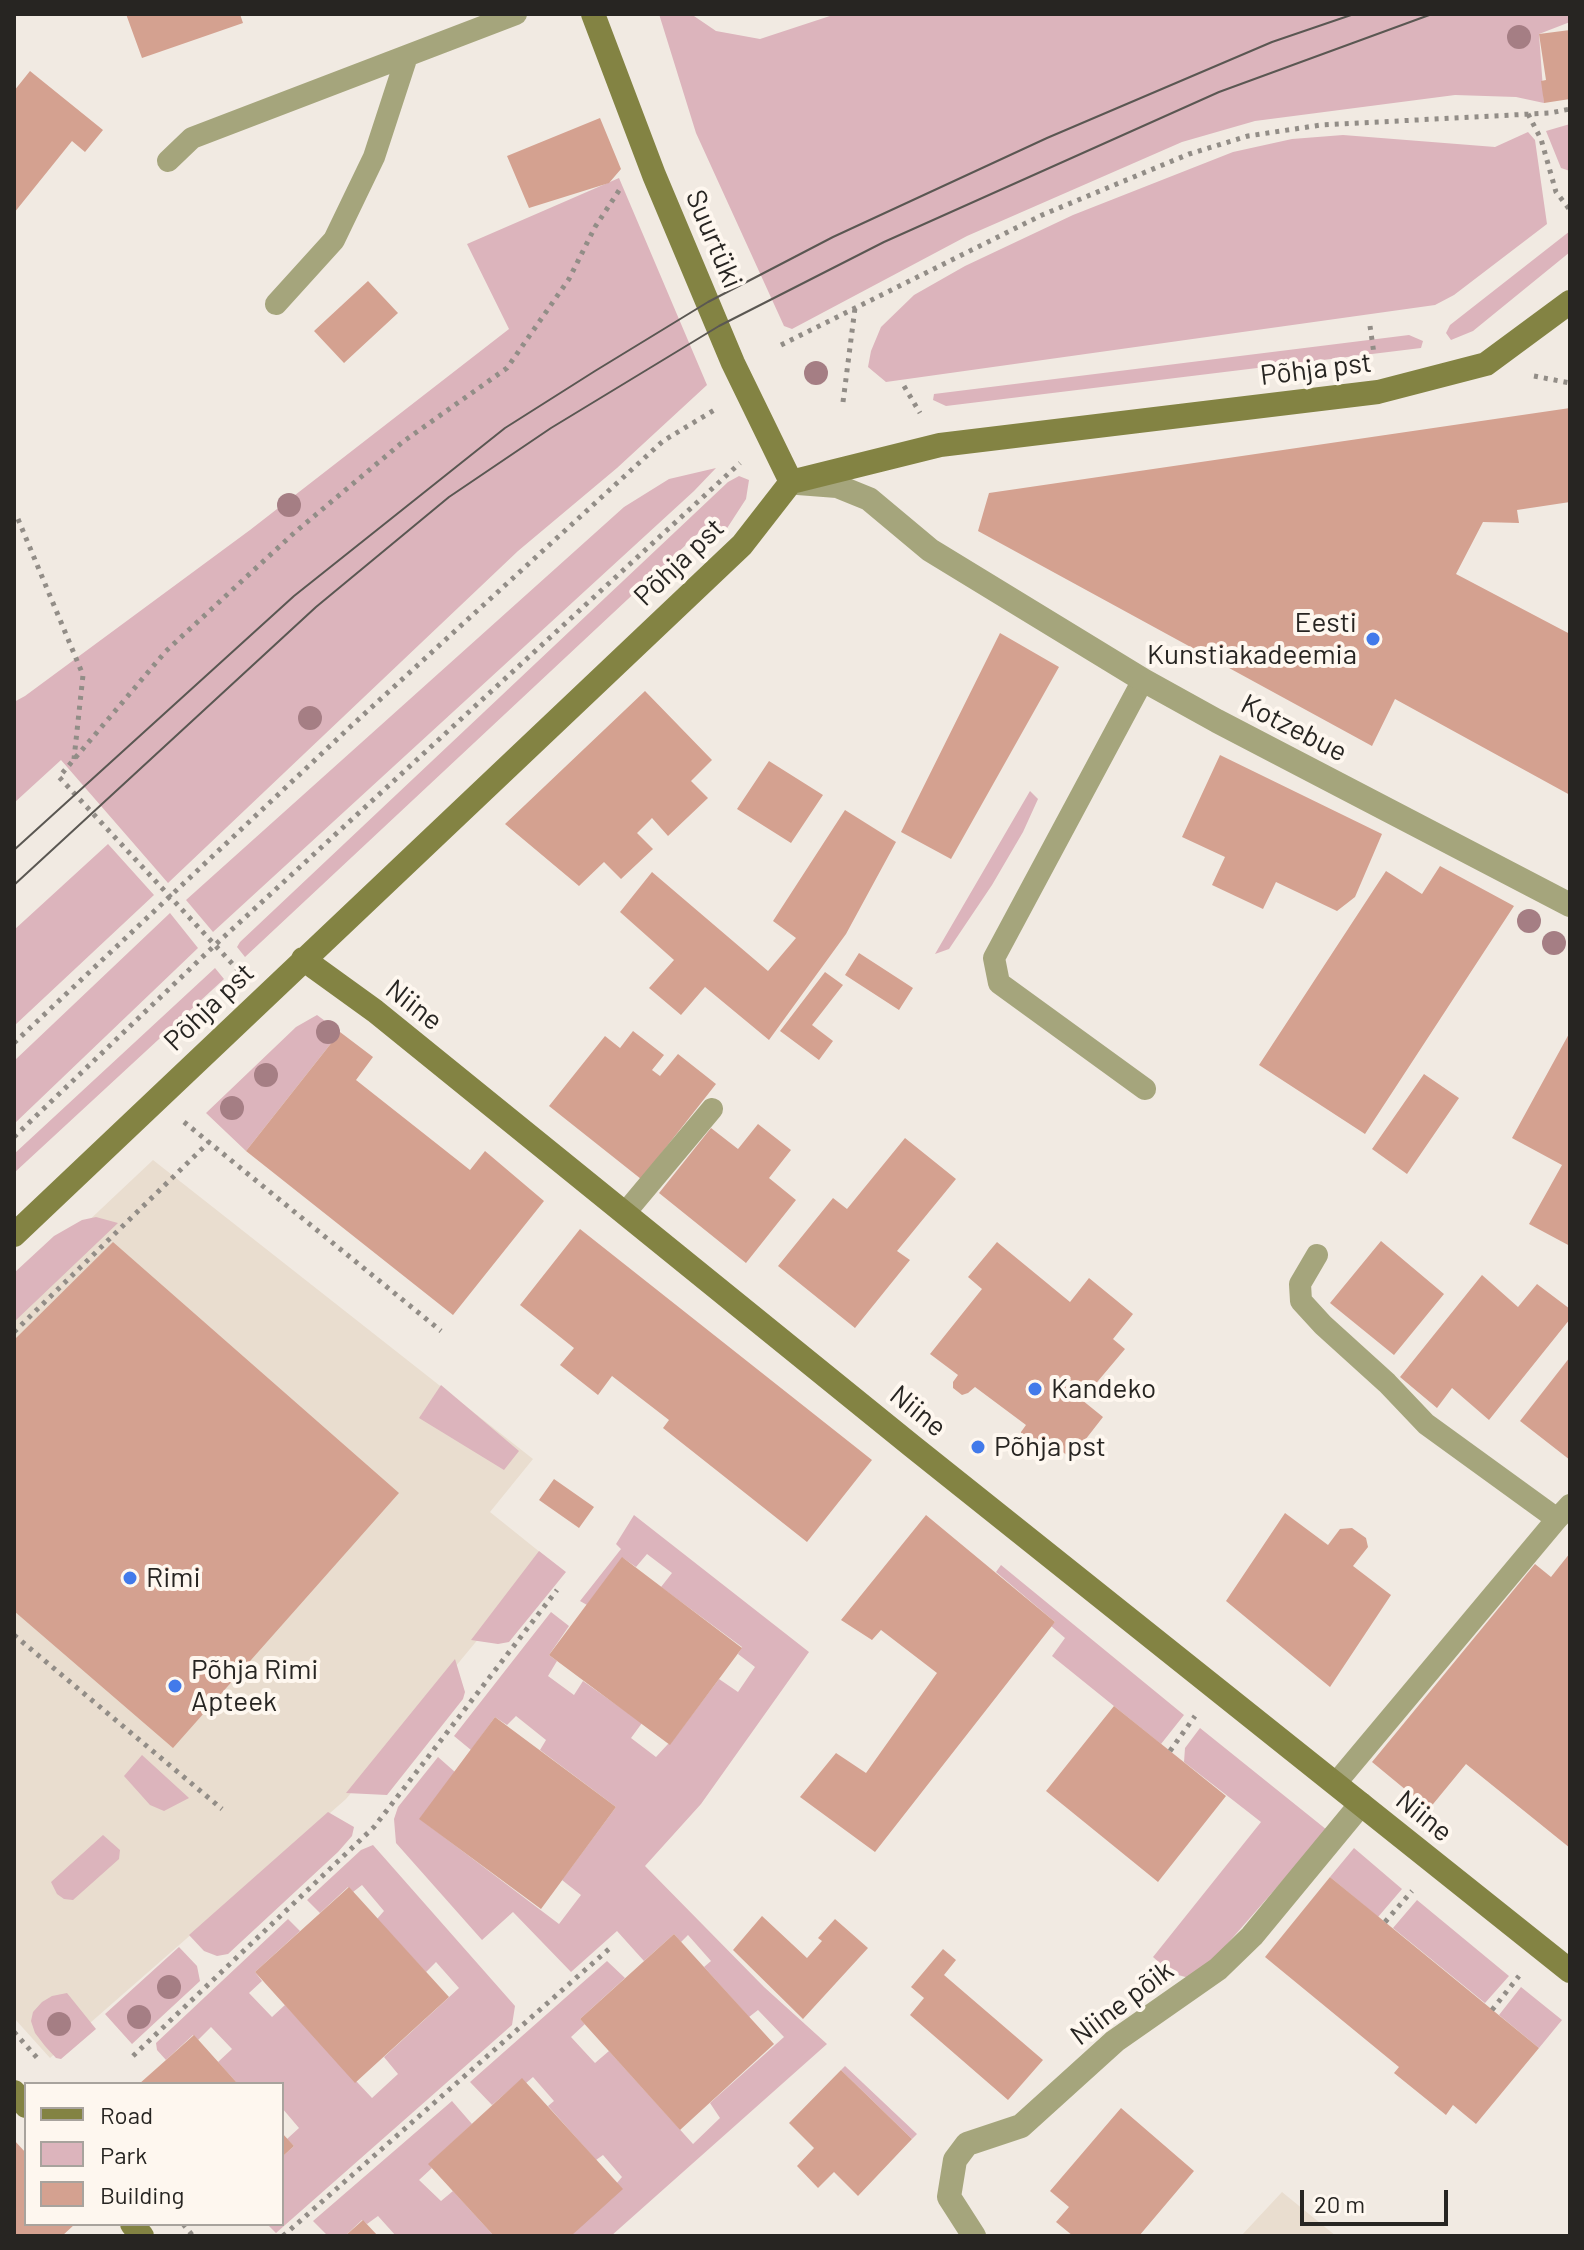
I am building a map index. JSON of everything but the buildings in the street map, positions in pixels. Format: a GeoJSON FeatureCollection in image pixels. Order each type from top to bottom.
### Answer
{"type":"FeatureCollection","features":[{"type":"Feature","properties":{"kind":"street","name":"Suurtüki"},"geometry":{"type":"LineString","coordinates":[[593,14],[654,175],[733,363],[791,482]]}},
{"type":"Feature","properties":{"kind":"street","name":"Põhja pst"},"geometry":{"type":"LineString","coordinates":[[14,1235],[742,545],[791,482],[940,445],[1378,392],[1486,364],[1570,302]]}},
{"type":"Feature","properties":{"kind":"street","name":"Kotzebue"},"geometry":{"type":"LineString","coordinates":[[791,482],[837,486],[869,499],[930,550],[1143,680],[1570,905]]}},
{"type":"Feature","properties":{"kind":"street","name":"Niine"},"geometry":{"type":"LineString","coordinates":[[303,959],[375,1011],[912,1446],[1570,1971]]}},
{"type":"Feature","properties":{"kind":"street","name":"Niine põik"},"geometry":{"type":"LineString","coordinates":[[974,2236],[949,2197],[955,2160],[967,2144],[1021,2126],[1115,2041],[1218,1969],[1252,1936],[1361,1804]]}},
{"type":"Feature","properties":{"kind":"lane"},"geometry":{"type":"LineString","coordinates":[[168,161],[192,138],[516,14]]}},
{"type":"Feature","properties":{"kind":"lane"},"geometry":{"type":"LineString","coordinates":[[276,304],[334,240],[374,157],[407,56]]}},
{"type":"Feature","properties":{"kind":"lane"},"geometry":{"type":"LineString","coordinates":[[1143,680],[994,958],[999,983],[1145,1089]]}},
{"type":"Feature","properties":{"kind":"lane"},"geometry":{"type":"LineString","coordinates":[[625,1213],[712,1109]]}},
{"type":"Feature","properties":{"kind":"lane"},"geometry":{"type":"LineString","coordinates":[[1317,1255],[1300,1284],[1301,1301],[1323,1325],[1387,1383],[1426,1424],[1563,1512],[1336,1783]]}},
{"type":"Feature","properties":{"kind":"path"},"geometry":{"type":"LineString","coordinates":[[781,345],[1042,215],[1189,154],[1248,136],[1321,125],[1570,109]]}},
{"type":"Feature","properties":{"kind":"path"},"geometry":{"type":"LineString","coordinates":[[1528,114],[1541,139],[1556,192],[1570,210]]}},
{"type":"Feature","properties":{"kind":"path"},"geometry":{"type":"LineString","coordinates":[[263,998],[59,777],[166,651],[294,533],[404,441],[507,368],[569,279],[595,227],[625,181]]}},
{"type":"Feature","properties":{"kind":"path"},"geometry":{"type":"LineString","coordinates":[[843,402],[855,308]]}},
{"type":"Feature","properties":{"kind":"path"},"geometry":{"type":"LineString","coordinates":[[1521,374],[1570,383]]}},
{"type":"Feature","properties":{"kind":"path"},"geometry":{"type":"LineString","coordinates":[[14,1043],[350,727],[663,441],[724,404]]}},
{"type":"Feature","properties":{"kind":"path"},"geometry":{"type":"LineString","coordinates":[[14,1137],[215,945],[749,455],[768,433]]}},
{"type":"Feature","properties":{"kind":"path"},"geometry":{"type":"LineString","coordinates":[[18,519],[83,675],[73,760]]}},
{"type":"Feature","properties":{"kind":"path"},"geometry":{"type":"LineString","coordinates":[[194,1111],[184,1121],[441,1331]]}},
{"type":"Feature","properties":{"kind":"path"},"geometry":{"type":"LineString","coordinates":[[14,1332],[209,1142]]}},
{"type":"Feature","properties":{"kind":"path"},"geometry":{"type":"LineString","coordinates":[[133,2056],[374,1827],[557,1590]]}},
{"type":"Feature","properties":{"kind":"path"},"geometry":{"type":"LineString","coordinates":[[14,1635],[222,1809]]}},
{"type":"Feature","properties":{"kind":"path"},"geometry":{"type":"LineString","coordinates":[[1170,1751],[1195,1716]]}},
{"type":"Feature","properties":{"kind":"path"},"geometry":{"type":"LineString","coordinates":[[1385,1922],[1413,1890]]}},
{"type":"Feature","properties":{"kind":"path"},"geometry":{"type":"LineString","coordinates":[[283,2236],[610,1948]]}},
{"type":"Feature","properties":{"kind":"path"},"geometry":{"type":"LineString","coordinates":[[1492,2010],[1520,1975]]}},
{"type":"Feature","properties":{"kind":"shaded area"},"geometry":{"type":"Polygon","coordinates":[[[153,1160],[533,1459],[490,1512],[546,1557],[346,1799],[50,2058],[14,2018],[14,1291],[153,1160]]]}},
{"type":"Feature","properties":{"kind":"shaded area"},"geometry":{"type":"Polygon","coordinates":[[[1282,2192],[1336,2236],[1241,2236],[1282,2192]]]}},
{"type":"Feature","properties":{"kind":"green space"},"geometry":{"type":"Polygon","coordinates":[[[659,14],[691,14],[716,31],[760,39],[836,14],[1570,14],[1570,22],[1539,34],[1544,103],[1516,97],[1455,95],[1255,121],[1182,142],[967,236],[792,329],[784,326],[696,133],[659,14]]]}},
{"type":"Feature","properties":{"kind":"green space"},"geometry":{"type":"Polygon","coordinates":[[[1570,124],[1570,171],[1561,168],[1546,131],[1570,124]]]}},
{"type":"Feature","properties":{"kind":"green space"},"geometry":{"type":"Polygon","coordinates":[[[1528,132],[1535,140],[1547,224],[1454,295],[1435,305],[886,382],[868,367],[881,327],[914,295],[965,266],[1073,215],[1233,152],[1292,139],[1343,135],[1495,147],[1528,132]]]}},
{"type":"Feature","properties":{"kind":"green space"},"geometry":{"type":"Polygon","coordinates":[[[619,178],[707,385],[617,468],[518,551],[168,883],[61,760],[14,803],[14,702],[250,530],[509,329],[467,244],[619,178]]]}},
{"type":"Feature","properties":{"kind":"green space"},"geometry":{"type":"Polygon","coordinates":[[[1570,231],[1570,252],[1473,331],[1451,340],[1446,333],[1450,325],[1570,231]]]}},
{"type":"Feature","properties":{"kind":"green space"},"geometry":{"type":"Polygon","coordinates":[[[1409,335],[1423,341],[1421,348],[946,406],[933,400],[934,394],[1409,335]]]}},
{"type":"Feature","properties":{"kind":"green space"},"geometry":{"type":"Polygon","coordinates":[[[716,468],[213,932],[186,900],[624,507],[669,479],[716,468]]]}},
{"type":"Feature","properties":{"kind":"green space"},"geometry":{"type":"Polygon","coordinates":[[[739,476],[749,480],[746,499],[722,536],[715,538],[704,528],[245,957],[237,947],[240,942],[728,482],[739,476]]]}},
{"type":"Feature","properties":{"kind":"green space"},"geometry":{"type":"Polygon","coordinates":[[[1030,791],[1038,799],[1023,832],[949,949],[935,954],[1030,791]]]}},
{"type":"Feature","properties":{"kind":"green space"},"geometry":{"type":"Polygon","coordinates":[[[108,844],[154,895],[14,1026],[14,930],[108,844]]]}},
{"type":"Feature","properties":{"kind":"green space"},"geometry":{"type":"Polygon","coordinates":[[[170,913],[198,948],[14,1124],[14,1061],[170,913]]]}},
{"type":"Feature","properties":{"kind":"green space"},"geometry":{"type":"Polygon","coordinates":[[[215,968],[224,979],[14,1173],[14,1154],[215,968]]]}},
{"type":"Feature","properties":{"kind":"green space"},"geometry":{"type":"Polygon","coordinates":[[[317,1015],[340,1032],[246,1151],[206,1113],[296,1027],[317,1015]]]}},
{"type":"Feature","properties":{"kind":"green space"},"geometry":{"type":"Polygon","coordinates":[[[96,1217],[118,1223],[14,1322],[14,1273],[54,1236],[82,1220],[96,1217]]]}},
{"type":"Feature","properties":{"kind":"green space"},"geometry":{"type":"Polygon","coordinates":[[[441,1385],[519,1451],[504,1470],[419,1418],[441,1385]]]}},
{"type":"Feature","properties":{"kind":"green space"},"geometry":{"type":"Polygon","coordinates":[[[634,1515],[809,1652],[701,1804],[645,1866],[764,1987],[827,2044],[611,2236],[571,2236],[622,2177],[603,2155],[596,2160],[548,2106],[554,2101],[533,2077],[526,2083],[522,2079],[492,2105],[470,2082],[607,1961],[625,1978],[580,2019],[585,2024],[571,2037],[595,2063],[609,2051],[693,2144],[720,2118],[710,2103],[784,2037],[758,2010],[749,2017],[704,1967],[711,1961],[688,1935],[681,1942],[674,1934],[644,1961],[617,1931],[571,1972],[513,1912],[482,1940],[396,1843],[394,1819],[398,1807],[438,1757],[455,1772],[420,1819],[559,1924],[581,1895],[562,1880],[616,1807],[540,1750],[546,1740],[516,1716],[507,1725],[495,1717],[471,1750],[454,1736],[551,1612],[569,1626],[549,1655],[557,1661],[548,1676],[574,1695],[583,1681],[642,1723],[631,1738],[656,1757],[670,1744],[719,1679],[738,1692],[755,1667],[738,1654],[742,1647],[661,1587],[672,1573],[647,1554],[636,1567],[623,1558],[587,1605],[580,1601],[621,1549],[616,1544],[634,1515]]]}},
{"type":"Feature","properties":{"kind":"green space"},"geometry":{"type":"Polygon","coordinates":[[[539,1551],[566,1572],[509,1642],[498,1644],[471,1640],[539,1551]]]}},
{"type":"Feature","properties":{"kind":"green space"},"geometry":{"type":"Polygon","coordinates":[[[1001,1565],[1184,1715],[1161,1744],[1052,1656],[1065,1638],[1051,1626],[1055,1622],[996,1572],[1001,1565]]]}},
{"type":"Feature","properties":{"kind":"green space"},"geometry":{"type":"Polygon","coordinates":[[[455,1659],[465,1692],[463,1699],[387,1795],[346,1793],[455,1659]]]}},
{"type":"Feature","properties":{"kind":"green space"},"geometry":{"type":"Polygon","coordinates":[[[1200,1728],[1327,1830],[1207,1967],[1189,1978],[1171,1973],[1153,1957],[1261,1822],[1184,1762],[1185,1748],[1200,1728]]]}},
{"type":"Feature","properties":{"kind":"green space"},"geometry":{"type":"Polygon","coordinates":[[[142,1755],[189,1798],[164,1811],[150,1805],[124,1776],[142,1755]]]}},
{"type":"Feature","properties":{"kind":"green space"},"geometry":{"type":"Polygon","coordinates":[[[328,1812],[354,1827],[352,1836],[338,1852],[228,1954],[217,1956],[204,1951],[189,1935],[328,1812]]]}},
{"type":"Feature","properties":{"kind":"green space"},"geometry":{"type":"Polygon","coordinates":[[[103,1835],[120,1850],[119,1859],[73,1900],[64,1899],[57,1894],[51,1882],[103,1835]]]}},
{"type":"Feature","properties":{"kind":"green space"},"geometry":{"type":"Polygon","coordinates":[[[373,1845],[515,2006],[512,2025],[284,2226],[284,2155],[294,2146],[287,2139],[299,2128],[284,2110],[284,2082],[236,2082],[218,2062],[232,2049],[211,2027],[198,2040],[193,2035],[166,2060],[157,2050],[156,2043],[288,1919],[300,1931],[255,1972],[262,1981],[249,1993],[272,2017],[285,2005],[372,2098],[398,2074],[384,2057],[459,1988],[436,1962],[426,1972],[377,1919],[384,1911],[362,1885],[353,1892],[348,1887],[320,1913],[307,1900],[361,1850],[373,1845]]]}},
{"type":"Feature","properties":{"kind":"green space"},"geometry":{"type":"Polygon","coordinates":[[[1354,1848],[1402,1889],[1378,1917],[1330,1877],[1354,1848]]]}},
{"type":"Feature","properties":{"kind":"green space"},"geometry":{"type":"Polygon","coordinates":[[[1417,1900],[1509,1976],[1485,2003],[1393,1928],[1417,1900]]]}},
{"type":"Feature","properties":{"kind":"green space"},"geometry":{"type":"Polygon","coordinates":[[[179,1947],[197,1966],[200,1981],[132,2044],[105,2014],[179,1947]]]}},
{"type":"Feature","properties":{"kind":"green space"},"geometry":{"type":"Polygon","coordinates":[[[1521,1987],[1562,2020],[1539,2048],[1499,2015],[1521,1987]]]}},
{"type":"Feature","properties":{"kind":"green space"},"geometry":{"type":"Polygon","coordinates":[[[67,1993],[96,2029],[61,2059],[45,2046],[31,2021],[33,2012],[42,2002],[67,1993]]]}},
{"type":"Feature","properties":{"kind":"green space"},"geometry":{"type":"Polygon","coordinates":[[[845,2066],[917,2134],[912,2139],[841,2070],[845,2066]]]}},
{"type":"Feature","properties":{"kind":"green space"},"geometry":{"type":"Polygon","coordinates":[[[452,2101],[472,2124],[429,2164],[432,2168],[419,2180],[441,2201],[453,2191],[494,2236],[396,2236],[378,2216],[367,2224],[362,2220],[345,2236],[328,2236],[313,2221],[452,2101]]]}},
{"type":"Feature","properties":{"kind":"green space"},"geometry":{"type":"Polygon","coordinates":[[[269,2226],[284,2226],[276,2233],[269,2226]]]}},
{"type":"Feature","properties":{"kind":"tram line"},"geometry":{"type":"LineString","coordinates":[[14,850],[294,596],[505,428],[595,371],[708,302],[833,237],[1047,138],[1272,42],[1354,14]]}},
{"type":"Feature","properties":{"kind":"tram line"},"geometry":{"type":"LineString","coordinates":[[14,885],[316,607],[449,497],[551,428],[719,326],[884,242],[1219,92],[1432,14]]}},
{"type":"Feature","properties":{"kind":"place","name":"Eesti Kunstiakadeemia"},"geometry":{"type":"Point","coordinates":[1373,639]}},
{"type":"Feature","properties":{"kind":"place","name":"Kandeko"},"geometry":{"type":"Point","coordinates":[1035,1389]}},
{"type":"Feature","properties":{"kind":"place","name":"Põhja pst"},"geometry":{"type":"Point","coordinates":[978,1447]}},
{"type":"Feature","properties":{"kind":"place","name":"Rimi"},"geometry":{"type":"Point","coordinates":[130,1578]}},
{"type":"Feature","properties":{"kind":"place","name":"Põhja Rimi Apteek"},"geometry":{"type":"Point","coordinates":[175,1686]}}]}
